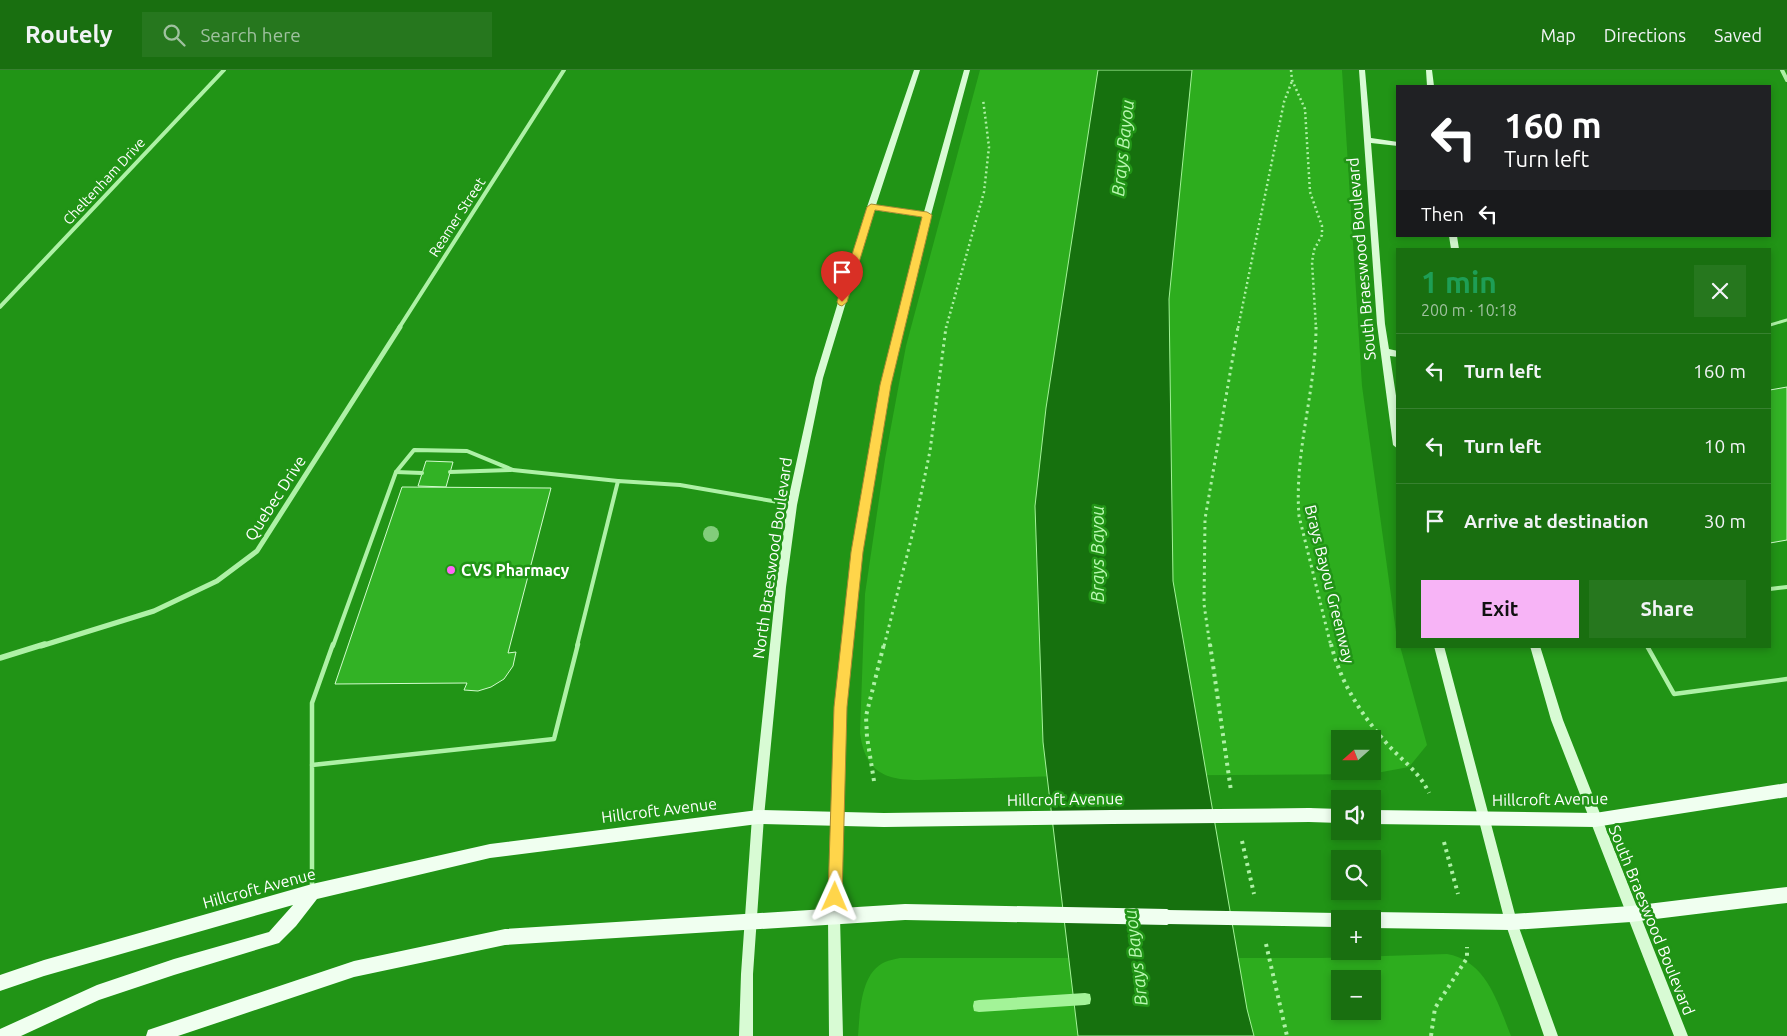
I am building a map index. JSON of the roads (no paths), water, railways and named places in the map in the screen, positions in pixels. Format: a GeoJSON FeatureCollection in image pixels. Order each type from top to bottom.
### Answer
{"type":"FeatureCollection","features":[{"type":"Feature","properties":{"kind":"main road","name":"North Braeswood Boulevard"},"geometry":{"type":"LineString","coordinates":[[746,1036],[750,922],[758,817],[780,587],[792,505],[818,378],[871,207],[917,70]]}},
{"type":"Feature","properties":{"kind":"main road"},"geometry":{"type":"LineString","coordinates":[[836,1036],[834,917],[840,707],[857,552],[886,385],[927,215],[968,70]]}},
{"type":"Feature","properties":{"kind":"main road","name":"South Braeswood Boulevard"},"geometry":{"type":"LineString","coordinates":[[1362,70],[1385,352],[1396,431]]}},
{"type":"Feature","properties":{"kind":"main road"},"geometry":{"type":"LineString","coordinates":[[1429,70],[1431,85]]}},
{"type":"Feature","properties":{"kind":"main road"},"geometry":{"type":"LineString","coordinates":[[1368,140],[1396,144]]}},
{"type":"Feature","properties":{"kind":"main road"},"geometry":{"type":"LineString","coordinates":[[871,207],[927,215]]}},
{"type":"Feature","properties":{"kind":"main road"},"geometry":{"type":"LineString","coordinates":[[1385,352],[1396,354]]}},
{"type":"Feature","properties":{"kind":"main road"},"geometry":{"type":"LineString","coordinates":[[1440,648],[1511,922],[1551,1036]]}},
{"type":"Feature","properties":{"kind":"main road","name":"South Braeswood Boulevard"},"geometry":{"type":"LineString","coordinates":[[1536,648],[1557,720],[1631,914],[1681,1036]]}},
{"type":"Feature","properties":{"kind":"main road","name":"Hillcroft Avenue"},"geometry":{"type":"LineString","coordinates":[[1381,817],[1595,820],[1787,790]]}},
{"type":"Feature","properties":{"kind":"main road","name":"Hillcroft Avenue"},"geometry":{"type":"LineString","coordinates":[[0,983],[44,968],[312,892],[490,851],[758,817],[837,820],[1331,816]]}},
{"type":"Feature","properties":{"kind":"main road"},"geometry":{"type":"LineString","coordinates":[[3,1036],[97,993],[274,938],[291,921],[312,892]]}},
{"type":"Feature","properties":{"kind":"main road"},"geometry":{"type":"LineString","coordinates":[[1381,920],[1511,922],[1631,914],[1787,895]]}},
{"type":"Feature","properties":{"kind":"main road"},"geometry":{"type":"LineString","coordinates":[[154,1036],[354,969],[505,937],[905,912],[1331,920]]}},
{"type":"Feature","properties":{"kind":"street","name":"Cheltenham Drive"},"geometry":{"type":"LineString","coordinates":[[0,306],[224,70]]}},
{"type":"Feature","properties":{"kind":"street","name":"Reamer Street"},"geometry":{"type":"LineString","coordinates":[[369,376],[564,70]]}},
{"type":"Feature","properties":{"kind":"street"},"geometry":{"type":"LineString","coordinates":[[1782,70],[1787,80]]}},
{"type":"Feature","properties":{"kind":"street","name":"Quebec Drive"},"geometry":{"type":"LineString","coordinates":[[0,658],[154,611],[217,581],[257,551],[369,376]]}},
{"type":"Feature","properties":{"kind":"lane"},"geometry":{"type":"LineString","coordinates":[[1771,325],[1787,320]]}},
{"type":"Feature","properties":{"kind":"lane"},"geometry":{"type":"LineString","coordinates":[[312,892],[312,703],[396,472],[414,450],[467,451],[513,470]]}},
{"type":"Feature","properties":{"kind":"lane"},"geometry":{"type":"LineString","coordinates":[[450,472],[513,470],[618,481],[680,485],[792,505]]}},
{"type":"Feature","properties":{"kind":"lane"},"geometry":{"type":"LineString","coordinates":[[396,472],[422,472]]}},
{"type":"Feature","properties":{"kind":"lane"},"geometry":{"type":"LineString","coordinates":[[312,765],[554,739],[618,481]]}},
{"type":"Feature","properties":{"kind":"lane"},"geometry":{"type":"LineString","coordinates":[[1771,589],[1787,588]]}},
{"type":"Feature","properties":{"kind":"lane"},"geometry":{"type":"LineString","coordinates":[[1648,648],[1674,694],[1787,679]]}},
{"type":"Feature","properties":{"kind":"water","name":"Brays Bayou"},"geometry":{"type":"Polygon","coordinates":[[[1098,70],[1192,70],[1169,299],[1173,581],[1247,1009],[1254,1036],[1078,1036],[1043,742],[1035,506],[1046,408],[1098,70]]]}},
{"type":"Feature","properties":{"kind":"waterway"},"geometry":{"type":"LineString","coordinates":[[979,1006],[1085,999]]}},
{"type":"Feature","properties":{"kind":"place","name":"CVS Pharmacy"},"geometry":{"type":"Point","coordinates":[451,570]}}]}
